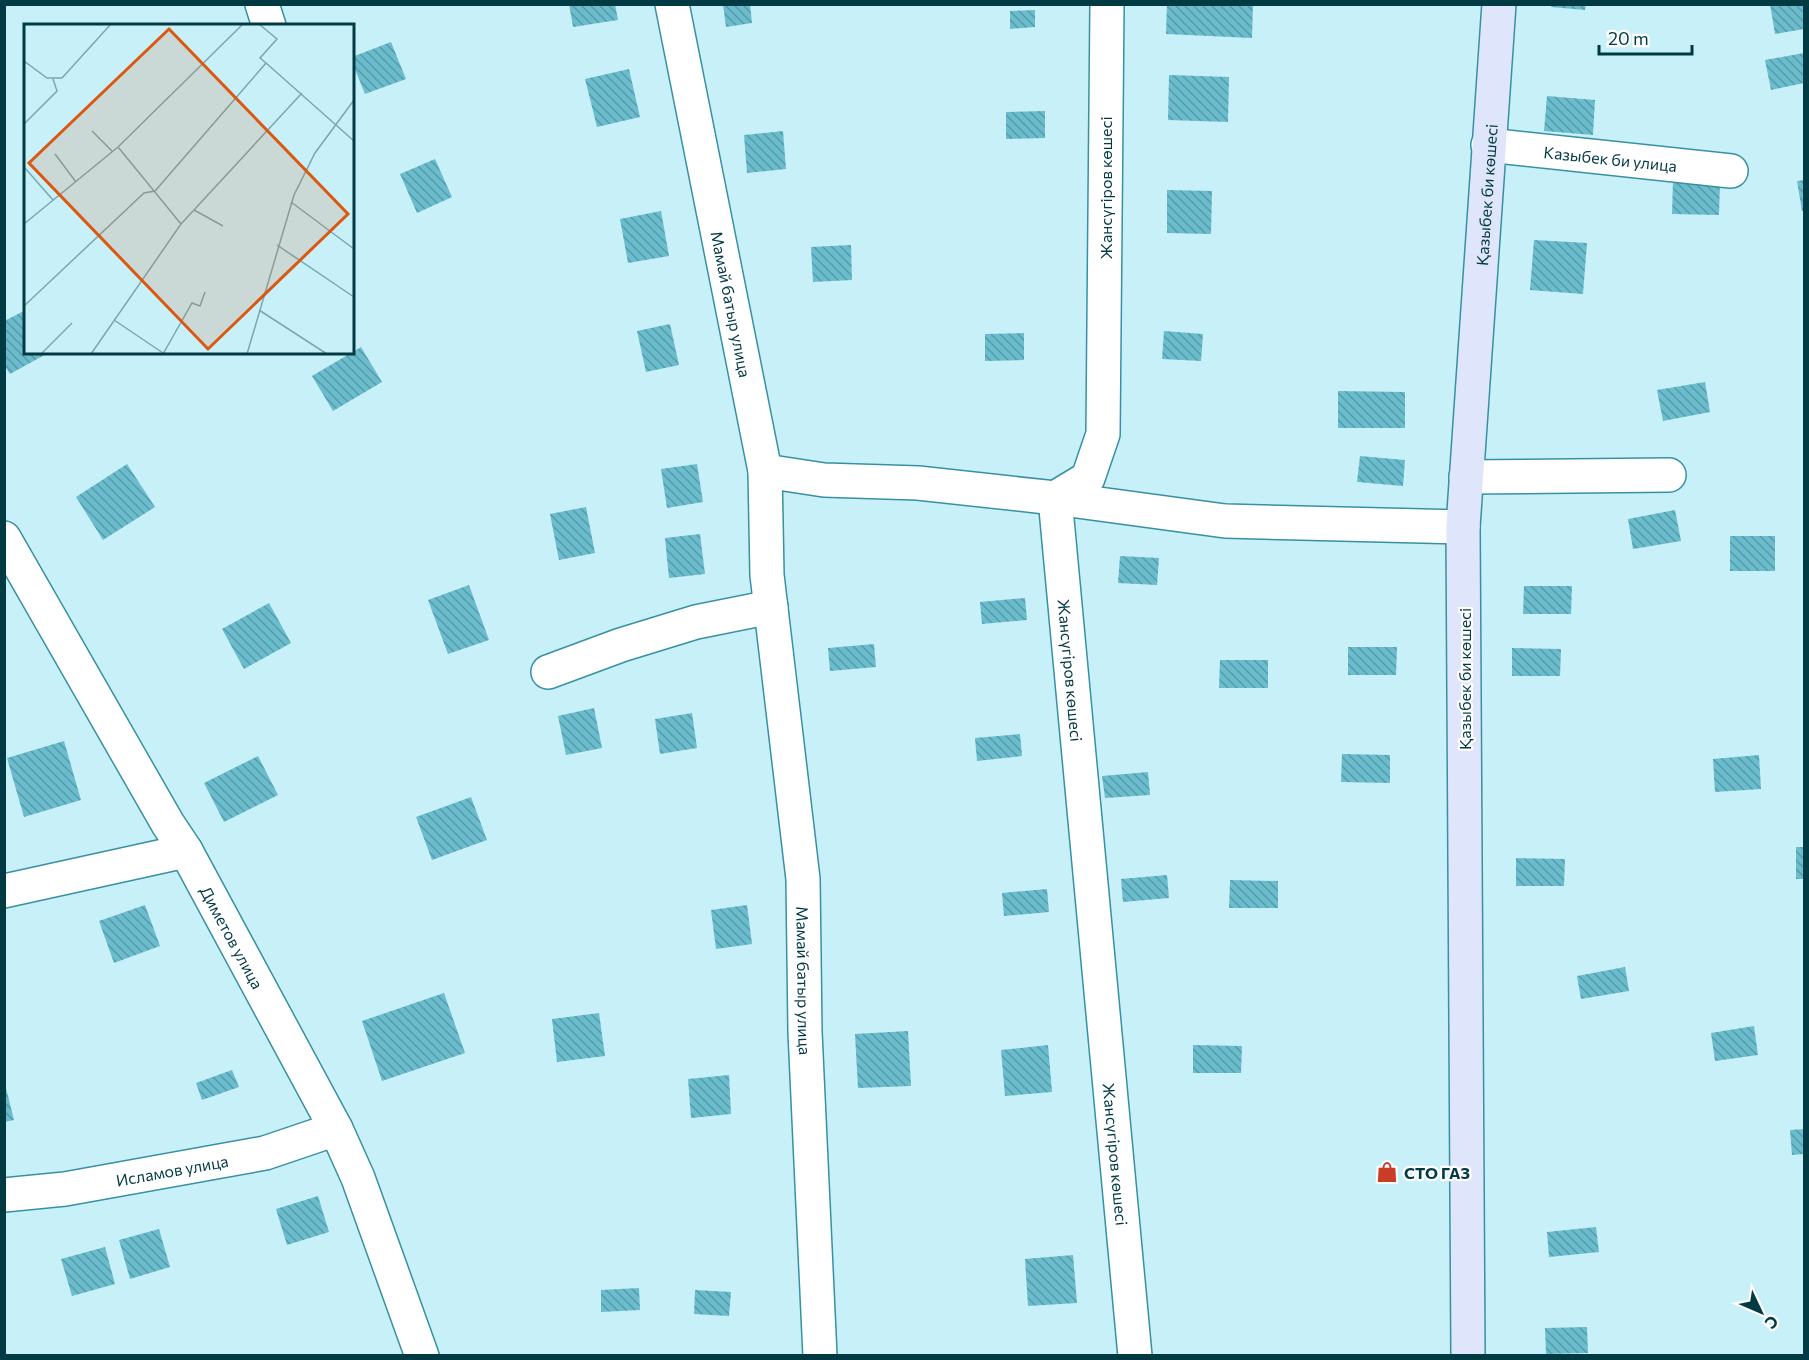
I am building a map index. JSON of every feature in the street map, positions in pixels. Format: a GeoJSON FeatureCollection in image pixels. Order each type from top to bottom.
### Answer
{"type":"FeatureCollection","features":[{"type":"Feature","properties":{"kind":"main road","name":"Қазыбек би көшесі"},"geometry":{"type":"LineString","coordinates":[[1468,1356],[1463,527],[1499,4]]}},
{"type":"Feature","properties":{"kind":"street"},"geometry":{"type":"LineString","coordinates":[[262,4],[268,24]]}},
{"type":"Feature","properties":{"kind":"street","name":"Мамай батыр улица"},"geometry":{"type":"LineString","coordinates":[[672,4],[765,471],[767,575],[803,879],[805,1032],[820,1356]]}},
{"type":"Feature","properties":{"kind":"street","name":"Жансүгіров көшесі"},"geometry":{"type":"LineString","coordinates":[[1107,4],[1103,434],[1088,478],[1055,498],[1135,1356]]}},
{"type":"Feature","properties":{"kind":"street","name":"Казыбек би улица"},"geometry":{"type":"LineString","coordinates":[[1488,145],[1731,171]]}},
{"type":"Feature","properties":{"kind":"street"},"geometry":{"type":"LineString","coordinates":[[765,471],[824,480],[918,483],[1055,498],[1225,521],[1463,527]]}},
{"type":"Feature","properties":{"kind":"street"},"geometry":{"type":"LineString","coordinates":[[1466,477],[1669,475]]}},
{"type":"Feature","properties":{"kind":"street","name":"Диметов улица"},"geometry":{"type":"LineString","coordinates":[[4,538],[168,824],[186,850],[336,1129],[358,1178],[422,1356]]}},
{"type":"Feature","properties":{"kind":"street"},"geometry":{"type":"LineString","coordinates":[[548,672],[621,645],[696,622],[771,607]]}},
{"type":"Feature","properties":{"kind":"street"},"geometry":{"type":"LineString","coordinates":[[4,891],[186,850]]}},
{"type":"Feature","properties":{"kind":"street","name":"Исламов улица"},"geometry":{"type":"LineString","coordinates":[[4,1195],[65,1189],[265,1153],[336,1129]]}},
{"type":"Feature","properties":{"kind":"building"},"geometry":{"type":"Polygon","coordinates":[[[569,4],[615,4],[618,20],[573,27],[569,4]]]}},
{"type":"Feature","properties":{"kind":"building"},"geometry":{"type":"Polygon","coordinates":[[[723,4],[750,4],[752,23],[726,27],[723,4]]]}},
{"type":"Feature","properties":{"kind":"building"},"geometry":{"type":"Polygon","coordinates":[[[1167,4],[1253,4],[1252,38],[1166,34],[1167,4]]]}},
{"type":"Feature","properties":{"kind":"building"},"geometry":{"type":"Polygon","coordinates":[[[1551,4],[1586,4],[1585,10],[1551,7],[1551,4]]]}},
{"type":"Feature","properties":{"kind":"building"},"geometry":{"type":"Polygon","coordinates":[[[1770,4],[1804,4],[1804,29],[1775,34],[1770,4]]]}},
{"type":"Feature","properties":{"kind":"building"},"geometry":{"type":"Polygon","coordinates":[[[1035,10],[1035,27],[1010,29],[1010,11],[1035,10]]]}},
{"type":"Feature","properties":{"kind":"building"},"geometry":{"type":"Polygon","coordinates":[[[391,42],[406,79],[365,94],[354,67],[354,56],[391,42]]]}},
{"type":"Feature","properties":{"kind":"building"},"geometry":{"type":"Polygon","coordinates":[[[1804,53],[1804,83],[1771,90],[1765,60],[1804,53]]]}},
{"type":"Feature","properties":{"kind":"building"},"geometry":{"type":"Polygon","coordinates":[[[629,69],[640,117],[597,127],[585,79],[629,69]]]}},
{"type":"Feature","properties":{"kind":"building"},"geometry":{"type":"Polygon","coordinates":[[[1169,75],[1229,77],[1228,122],[1168,120],[1169,75]]]}},
{"type":"Feature","properties":{"kind":"building"},"geometry":{"type":"Polygon","coordinates":[[[1547,96],[1595,100],[1593,135],[1544,131],[1547,96]]]}},
{"type":"Feature","properties":{"kind":"building"},"geometry":{"type":"Polygon","coordinates":[[[1045,111],[1045,138],[1006,139],[1006,112],[1045,111]]]}},
{"type":"Feature","properties":{"kind":"building"},"geometry":{"type":"Polygon","coordinates":[[[783,131],[786,169],[747,173],[744,135],[783,131]]]}},
{"type":"Feature","properties":{"kind":"building"},"geometry":{"type":"Polygon","coordinates":[[[435,159],[452,197],[417,213],[400,174],[435,159]]]}},
{"type":"Feature","properties":{"kind":"building"},"geometry":{"type":"Polygon","coordinates":[[[1804,180],[1804,211],[1802,211],[1797,181],[1804,180]]]}},
{"type":"Feature","properties":{"kind":"building"},"geometry":{"type":"Polygon","coordinates":[[[1673,181],[1720,182],[1719,215],[1672,214],[1673,181]]]}},
{"type":"Feature","properties":{"kind":"building"},"geometry":{"type":"Polygon","coordinates":[[[1167,190],[1212,191],[1211,234],[1167,233],[1167,190]]]}},
{"type":"Feature","properties":{"kind":"building"},"geometry":{"type":"Polygon","coordinates":[[[661,211],[669,256],[628,263],[620,219],[661,211]]]}},
{"type":"Feature","properties":{"kind":"building"},"geometry":{"type":"Polygon","coordinates":[[[1534,240],[1587,243],[1583,294],[1530,290],[1534,240]]]}},
{"type":"Feature","properties":{"kind":"building"},"geometry":{"type":"Polygon","coordinates":[[[851,245],[852,280],[813,282],[811,247],[851,245]]]}},
{"type":"Feature","properties":{"kind":"building"},"geometry":{"type":"Polygon","coordinates":[[[24,311],[24,354],[46,354],[10,374],[4,365],[4,321],[24,311]]]}},
{"type":"Feature","properties":{"kind":"building"},"geometry":{"type":"Polygon","coordinates":[[[670,324],[679,365],[646,372],[637,331],[670,324]]]}},
{"type":"Feature","properties":{"kind":"building"},"geometry":{"type":"Polygon","coordinates":[[[1164,331],[1203,334],[1201,361],[1162,359],[1164,331]]]}},
{"type":"Feature","properties":{"kind":"building"},"geometry":{"type":"Polygon","coordinates":[[[1024,333],[1024,360],[985,361],[985,334],[1024,333]]]}},
{"type":"Feature","properties":{"kind":"building"},"geometry":{"type":"Polygon","coordinates":[[[361,347],[382,382],[333,411],[312,376],[349,354],[354,354],[354,351],[361,347]]]}},
{"type":"Feature","properties":{"kind":"building"},"geometry":{"type":"Polygon","coordinates":[[[1705,382],[1710,412],[1663,421],[1657,390],[1705,382]]]}},
{"type":"Feature","properties":{"kind":"building"},"geometry":{"type":"Polygon","coordinates":[[[1338,391],[1405,392],[1405,428],[1338,428],[1338,391]]]}},
{"type":"Feature","properties":{"kind":"building"},"geometry":{"type":"Polygon","coordinates":[[[1360,456],[1405,460],[1403,486],[1357,482],[1360,456]]]}},
{"type":"Feature","properties":{"kind":"building"},"geometry":{"type":"Polygon","coordinates":[[[127,464],[155,507],[103,540],[76,497],[127,464]]]}},
{"type":"Feature","properties":{"kind":"building"},"geometry":{"type":"Polygon","coordinates":[[[697,464],[703,502],[667,508],[661,469],[697,464]]]}},
{"type":"Feature","properties":{"kind":"building"},"geometry":{"type":"Polygon","coordinates":[[[586,507],[595,553],[559,560],[550,514],[586,507]]]}},
{"type":"Feature","properties":{"kind":"building"},"geometry":{"type":"Polygon","coordinates":[[[1675,510],[1681,541],[1633,549],[1628,519],[1675,510]]]}},
{"type":"Feature","properties":{"kind":"building"},"geometry":{"type":"Polygon","coordinates":[[[700,534],[705,574],[669,578],[665,538],[700,534]]]}},
{"type":"Feature","properties":{"kind":"building"},"geometry":{"type":"Polygon","coordinates":[[[1730,536],[1775,536],[1775,571],[1730,571],[1730,536]]]}},
{"type":"Feature","properties":{"kind":"building"},"geometry":{"type":"Polygon","coordinates":[[[1120,556],[1159,558],[1157,585],[1118,583],[1120,556]]]}},
{"type":"Feature","properties":{"kind":"building"},"geometry":{"type":"Polygon","coordinates":[[[469,585],[489,640],[448,654],[428,600],[469,585]]]}},
{"type":"Feature","properties":{"kind":"building"},"geometry":{"type":"Polygon","coordinates":[[[1524,586],[1572,586],[1571,614],[1523,614],[1524,586]]]}},
{"type":"Feature","properties":{"kind":"building"},"geometry":{"type":"Polygon","coordinates":[[[1025,598],[1027,620],[982,624],[980,602],[1025,598]]]}},
{"type":"Feature","properties":{"kind":"building"},"geometry":{"type":"Polygon","coordinates":[[[269,603],[291,643],[244,669],[222,629],[269,603]]]}},
{"type":"Feature","properties":{"kind":"building"},"geometry":{"type":"Polygon","coordinates":[[[874,644],[876,667],[830,671],[828,648],[874,644]]]}},
{"type":"Feature","properties":{"kind":"building"},"geometry":{"type":"Polygon","coordinates":[[[1348,647],[1397,647],[1396,675],[1348,675],[1348,647]]]}},
{"type":"Feature","properties":{"kind":"building"},"geometry":{"type":"Polygon","coordinates":[[[1512,648],[1561,649],[1560,676],[1512,676],[1512,648]]]}},
{"type":"Feature","properties":{"kind":"building"},"geometry":{"type":"Polygon","coordinates":[[[1220,660],[1268,660],[1268,688],[1219,688],[1220,660]]]}},
{"type":"Feature","properties":{"kind":"building"},"geometry":{"type":"Polygon","coordinates":[[[594,708],[602,748],[566,755],[558,716],[594,708]]]}},
{"type":"Feature","properties":{"kind":"building"},"geometry":{"type":"Polygon","coordinates":[[[692,713],[697,748],[660,754],[655,719],[692,713]]]}},
{"type":"Feature","properties":{"kind":"building"},"geometry":{"type":"Polygon","coordinates":[[[1020,734],[1022,756],[977,761],[975,738],[1020,734]]]}},
{"type":"Feature","properties":{"kind":"building"},"geometry":{"type":"Polygon","coordinates":[[[64,741],[81,800],[24,817],[7,758],[64,741]]]}},
{"type":"Feature","properties":{"kind":"building"},"geometry":{"type":"Polygon","coordinates":[[[1342,754],[1390,755],[1390,783],[1341,782],[1342,754]]]}},
{"type":"Feature","properties":{"kind":"building"},"geometry":{"type":"Polygon","coordinates":[[[1759,755],[1761,789],[1715,792],[1713,759],[1759,755]]]}},
{"type":"Feature","properties":{"kind":"building"},"geometry":{"type":"Polygon","coordinates":[[[258,756],[278,795],[224,822],[204,783],[258,756]]]}},
{"type":"Feature","properties":{"kind":"building"},"geometry":{"type":"Polygon","coordinates":[[[1148,772],[1150,795],[1105,798],[1102,776],[1148,772]]]}},
{"type":"Feature","properties":{"kind":"building"},"geometry":{"type":"Polygon","coordinates":[[[471,797],[487,840],[432,860],[416,817],[471,797]]]}},
{"type":"Feature","properties":{"kind":"building"},"geometry":{"type":"Polygon","coordinates":[[[1796,847],[1804,847],[1804,879],[1796,879],[1796,847]]]}},
{"type":"Feature","properties":{"kind":"building"},"geometry":{"type":"Polygon","coordinates":[[[1516,858],[1565,859],[1564,886],[1516,886],[1516,858]]]}},
{"type":"Feature","properties":{"kind":"building"},"geometry":{"type":"Polygon","coordinates":[[[1167,875],[1169,898],[1123,902],[1121,879],[1167,875]]]}},
{"type":"Feature","properties":{"kind":"building"},"geometry":{"type":"Polygon","coordinates":[[[1230,880],[1278,881],[1278,908],[1229,908],[1230,880]]]}},
{"type":"Feature","properties":{"kind":"building"},"geometry":{"type":"Polygon","coordinates":[[[1047,889],[1049,912],[1004,916],[1002,893],[1047,889]]]}},
{"type":"Feature","properties":{"kind":"building"},"geometry":{"type":"Polygon","coordinates":[[[145,905],[160,946],[114,963],[99,921],[145,905]]]}},
{"type":"Feature","properties":{"kind":"building"},"geometry":{"type":"Polygon","coordinates":[[[747,905],[752,944],[716,949],[711,910],[747,905]]]}},
{"type":"Feature","properties":{"kind":"building"},"geometry":{"type":"Polygon","coordinates":[[[1625,967],[1629,991],[1581,999],[1577,976],[1625,967]]]}},
{"type":"Feature","properties":{"kind":"building"},"geometry":{"type":"Polygon","coordinates":[[[444,993],[465,1053],[382,1081],[362,1021],[444,993]]]}},
{"type":"Feature","properties":{"kind":"building"},"geometry":{"type":"Polygon","coordinates":[[[599,1013],[605,1056],[557,1062],[552,1019],[599,1013]]]}},
{"type":"Feature","properties":{"kind":"building"},"geometry":{"type":"Polygon","coordinates":[[[1754,1026],[1758,1055],[1715,1061],[1711,1033],[1754,1026]]]}},
{"type":"Feature","properties":{"kind":"building"},"geometry":{"type":"Polygon","coordinates":[[[908,1031],[911,1086],[858,1088],[855,1034],[908,1031]]]}},
{"type":"Feature","properties":{"kind":"building"},"geometry":{"type":"Polygon","coordinates":[[[1048,1045],[1052,1092],[1005,1096],[1001,1050],[1048,1045]]]}},
{"type":"Feature","properties":{"kind":"building"},"geometry":{"type":"Polygon","coordinates":[[[1193,1045],[1242,1046],[1241,1073],[1193,1073],[1193,1045]]]}},
{"type":"Feature","properties":{"kind":"building"},"geometry":{"type":"Polygon","coordinates":[[[232,1070],[239,1087],[202,1100],[196,1083],[232,1070]]]}},
{"type":"Feature","properties":{"kind":"building"},"geometry":{"type":"Polygon","coordinates":[[[729,1075],[731,1114],[691,1118],[688,1079],[729,1075]]]}},
{"type":"Feature","properties":{"kind":"building"},"geometry":{"type":"Polygon","coordinates":[[[4,1085],[14,1120],[4,1122],[4,1085]]]}},
{"type":"Feature","properties":{"kind":"building"},"geometry":{"type":"Polygon","coordinates":[[[1804,1129],[1804,1154],[1792,1155],[1790,1130],[1804,1129]]]}},
{"type":"Feature","properties":{"kind":"building"},"geometry":{"type":"Polygon","coordinates":[[[318,1196],[329,1232],[287,1245],[276,1209],[318,1196]]]}},
{"type":"Feature","properties":{"kind":"building"},"geometry":{"type":"Polygon","coordinates":[[[1596,1227],[1599,1252],[1549,1257],[1547,1232],[1596,1227]]]}},
{"type":"Feature","properties":{"kind":"building"},"geometry":{"type":"Polygon","coordinates":[[[159,1229],[170,1267],[130,1279],[119,1240],[159,1229]]]}},
{"type":"Feature","properties":{"kind":"building"},"geometry":{"type":"Polygon","coordinates":[[[105,1247],[115,1284],[72,1296],[61,1259],[105,1247]]]}},
{"type":"Feature","properties":{"kind":"building"},"geometry":{"type":"Polygon","coordinates":[[[1073,1255],[1077,1303],[1028,1306],[1025,1259],[1073,1255]]]}},
{"type":"Feature","properties":{"kind":"building"},"geometry":{"type":"Polygon","coordinates":[[[639,1288],[640,1310],[601,1312],[601,1290],[639,1288]]]}},
{"type":"Feature","properties":{"kind":"building"},"geometry":{"type":"Polygon","coordinates":[[[695,1290],[731,1292],[729,1316],[694,1314],[695,1290]]]}},
{"type":"Feature","properties":{"kind":"building"},"geometry":{"type":"Polygon","coordinates":[[[1587,1327],[1588,1353],[1546,1354],[1545,1328],[1587,1327]]]}},
{"type":"Feature","properties":{"kind":"place","name":"СТО ГАЗ"},"geometry":{"type":"Point","coordinates":[1387,1172]}}]}
